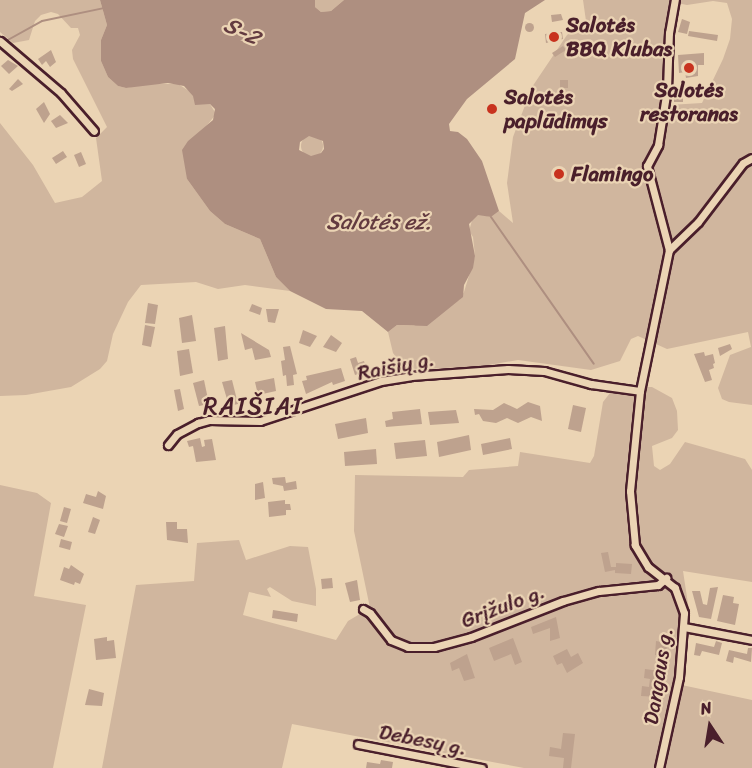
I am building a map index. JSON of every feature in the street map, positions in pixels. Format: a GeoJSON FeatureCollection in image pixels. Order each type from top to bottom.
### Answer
{"type":"FeatureCollection","features":[{"type":"Feature","properties":{"kind":"street"},"geometry":{"type":"LineString","coordinates":[[675,0],[669,33],[667,89],[658,145],[647,166],[669,250],[719,199],[743,164],[752,158]]}},
{"type":"Feature","properties":{"kind":"street"},"geometry":{"type":"LineString","coordinates":[[0,41],[61,93],[93,131]]}},
{"type":"Feature","properties":{"kind":"street","name":"Dangaus g."},"geometry":{"type":"LineString","coordinates":[[658,768],[679,677],[684,627],[681,599],[666,579],[648,567],[640,555],[632,523],[631,471],[640,391],[669,250]]}},
{"type":"Feature","properties":{"kind":"street","name":"Raišių g."},"geometry":{"type":"LineString","coordinates":[[168,445],[177,434],[198,423],[209,420],[260,421],[381,381],[411,376],[508,369],[544,371],[591,384],[640,391]]}},
{"type":"Feature","properties":{"kind":"street","name":"Grįžulo g."},"geometry":{"type":"LineString","coordinates":[[363,609],[392,640],[408,647],[434,647],[471,637],[563,601],[599,591],[658,585],[666,579]]}},
{"type":"Feature","properties":{"kind":"street"},"geometry":{"type":"LineString","coordinates":[[684,627],[752,640]]}},
{"type":"Feature","properties":{"kind":"street","name":"Debesų g."},"geometry":{"type":"LineString","coordinates":[[358,744],[482,768]]}},
{"type":"Feature","properties":{"kind":"shaded area"},"geometry":{"type":"Polygon","coordinates":[[[0,0],[100,0],[107,25],[101,40],[101,61],[108,77],[118,86],[126,88],[146,84],[178,84],[210,104],[216,114],[204,129],[187,179],[210,211],[225,224],[260,239],[276,277],[290,291],[245,285],[218,289],[196,282],[141,285],[128,302],[113,334],[107,361],[100,369],[71,387],[26,395],[0,396],[0,123],[33,165],[55,203],[82,197],[102,181],[96,138],[107,127],[73,59],[72,50],[80,35],[78,28],[71,28],[58,14],[51,12],[41,15],[35,21],[29,40],[13,43],[0,32],[0,0]]]}},
{"type":"Feature","properties":{"kind":"shaded area"},"geometry":{"type":"Polygon","coordinates":[[[315,0],[344,0],[331,11],[321,12],[315,7],[315,0]]]}},
{"type":"Feature","properties":{"kind":"shaded area"},"geometry":{"type":"Polygon","coordinates":[[[583,0],[752,0],[752,405],[722,399],[718,388],[730,355],[751,347],[748,332],[667,349],[638,336],[631,339],[620,361],[591,370],[518,360],[483,366],[406,370],[393,353],[388,332],[397,325],[414,326],[459,300],[464,292],[475,256],[473,237],[469,231],[473,217],[478,214],[491,217],[499,211],[513,223],[507,183],[513,137],[532,87],[567,35],[586,21],[583,0]],[[713,1],[687,5],[677,3],[672,39],[669,105],[702,103],[730,39],[732,19],[727,3],[713,1]]]}},
{"type":"Feature","properties":{"kind":"shaded area"},"geometry":{"type":"Polygon","coordinates":[[[312,135],[320,138],[323,146],[320,154],[312,157],[304,154],[301,146],[304,138],[312,135]]]}},
{"type":"Feature","properties":{"kind":"shaded area"},"geometry":{"type":"Polygon","coordinates":[[[624,387],[652,387],[672,398],[677,411],[678,430],[672,438],[652,446],[654,466],[660,470],[670,464],[685,442],[745,459],[752,470],[752,582],[683,571],[690,617],[684,619],[677,684],[752,700],[752,768],[524,768],[292,724],[282,768],[102,768],[136,585],[194,581],[197,543],[239,540],[246,560],[290,546],[308,547],[316,589],[316,606],[292,601],[270,587],[267,589],[271,597],[249,592],[243,615],[336,640],[348,621],[370,608],[354,531],[355,475],[463,477],[469,470],[518,466],[520,452],[590,463],[594,456],[603,402],[610,393],[624,387]]]}},
{"type":"Feature","properties":{"kind":"shaded area"},"geometry":{"type":"Polygon","coordinates":[[[0,485],[37,493],[51,503],[34,596],[86,605],[53,768],[0,768],[0,485]]]}},
{"type":"Feature","properties":{"kind":"water","name":"Salotės ež."},"geometry":{"type":"Polygon","coordinates":[[[100,0],[315,0],[315,7],[321,12],[331,11],[344,0],[545,0],[525,13],[515,59],[467,99],[449,124],[450,131],[458,132],[467,139],[482,161],[499,211],[491,217],[478,215],[469,224],[475,256],[473,268],[464,285],[463,297],[427,326],[397,325],[388,332],[362,311],[326,309],[290,291],[276,277],[260,239],[225,224],[210,211],[187,179],[182,150],[188,141],[213,120],[215,109],[210,104],[195,105],[193,96],[184,86],[168,83],[126,88],[118,86],[108,77],[101,61],[101,40],[107,25],[100,0]],[[309,136],[300,142],[299,150],[311,156],[321,153],[324,149],[323,141],[309,136]]]}},
{"type":"Feature","properties":{"kind":"building"},"geometry":{"type":"Polygon","coordinates":[[[561,14],[563,20],[552,22],[551,15],[561,14]]]}},
{"type":"Feature","properties":{"kind":"building"},"geometry":{"type":"Polygon","coordinates":[[[682,19],[690,22],[687,34],[678,32],[682,19]]]}},
{"type":"Feature","properties":{"kind":"building"},"geometry":{"type":"Polygon","coordinates":[[[529,22],[534,27],[529,32],[524,27],[529,22]]]}},
{"type":"Feature","properties":{"kind":"building"},"geometry":{"type":"Polygon","coordinates":[[[689,31],[718,35],[717,41],[688,36],[689,31]]]}},
{"type":"Feature","properties":{"kind":"building","name":"Salotės BBQ Klubas"},"geometry":{"type":"Polygon","coordinates":[[[562,32],[563,39],[546,43],[545,34],[562,32]]]}},
{"type":"Feature","properties":{"kind":"building"},"geometry":{"type":"Polygon","coordinates":[[[563,46],[566,50],[555,57],[552,53],[563,46]]]}},
{"type":"Feature","properties":{"kind":"building"},"geometry":{"type":"Polygon","coordinates":[[[51,50],[56,62],[50,67],[46,61],[42,65],[38,59],[51,50]]]}},
{"type":"Feature","properties":{"kind":"building","name":"Salotės restoranas"},"geometry":{"type":"Polygon","coordinates":[[[704,53],[704,65],[698,65],[698,76],[686,78],[685,72],[679,73],[678,55],[704,53]]]}},
{"type":"Feature","properties":{"kind":"building"},"geometry":{"type":"Polygon","coordinates":[[[8,60],[18,66],[9,74],[1,66],[8,60]]]}},
{"type":"Feature","properties":{"kind":"building"},"geometry":{"type":"Polygon","coordinates":[[[18,79],[23,84],[12,91],[9,89],[18,79]]]}},
{"type":"Feature","properties":{"kind":"building"},"geometry":{"type":"Polygon","coordinates":[[[560,80],[568,80],[568,88],[560,88],[560,80]]]}},
{"type":"Feature","properties":{"kind":"building"},"geometry":{"type":"Polygon","coordinates":[[[674,94],[683,94],[683,102],[674,102],[674,94]]]}},
{"type":"Feature","properties":{"kind":"building"},"geometry":{"type":"Polygon","coordinates":[[[44,102],[50,114],[44,123],[36,109],[44,102]]]}},
{"type":"Feature","properties":{"kind":"building"},"geometry":{"type":"Polygon","coordinates":[[[60,115],[68,123],[56,128],[51,121],[60,115]]]}},
{"type":"Feature","properties":{"kind":"building"},"geometry":{"type":"Polygon","coordinates":[[[63,151],[67,157],[56,164],[52,158],[63,151]]]}},
{"type":"Feature","properties":{"kind":"building"},"geometry":{"type":"Polygon","coordinates":[[[81,152],[86,164],[79,167],[74,155],[81,152]]]}},
{"type":"Feature","properties":{"kind":"building"},"geometry":{"type":"Polygon","coordinates":[[[148,303],[158,305],[155,324],[145,323],[148,303]]]}},
{"type":"Feature","properties":{"kind":"building"},"geometry":{"type":"Polygon","coordinates":[[[252,304],[262,308],[260,315],[249,311],[252,304]]]}},
{"type":"Feature","properties":{"kind":"building"},"geometry":{"type":"Polygon","coordinates":[[[266,309],[279,309],[275,323],[268,322],[266,309]]]}},
{"type":"Feature","properties":{"kind":"building"},"geometry":{"type":"Polygon","coordinates":[[[192,315],[196,341],[182,343],[179,318],[192,315]]]}},
{"type":"Feature","properties":{"kind":"building"},"geometry":{"type":"Polygon","coordinates":[[[145,325],[155,327],[151,347],[142,345],[145,325]]]}},
{"type":"Feature","properties":{"kind":"building"},"geometry":{"type":"Polygon","coordinates":[[[225,326],[228,359],[218,361],[214,328],[225,326]]]}},
{"type":"Feature","properties":{"kind":"building"},"geometry":{"type":"Polygon","coordinates":[[[303,330],[317,336],[310,347],[299,343],[303,330]]]}},
{"type":"Feature","properties":{"kind":"building"},"geometry":{"type":"Polygon","coordinates":[[[241,333],[269,350],[271,357],[255,360],[252,348],[245,350],[241,333]]]}},
{"type":"Feature","properties":{"kind":"building"},"geometry":{"type":"Polygon","coordinates":[[[331,335],[342,343],[336,352],[323,347],[331,335]]]}},
{"type":"Feature","properties":{"kind":"building"},"geometry":{"type":"Polygon","coordinates":[[[730,344],[732,349],[720,356],[718,348],[730,344]]]}},
{"type":"Feature","properties":{"kind":"building"},"geometry":{"type":"Polygon","coordinates":[[[290,346],[297,374],[293,375],[294,385],[287,386],[281,361],[285,360],[283,347],[290,346]]]}},
{"type":"Feature","properties":{"kind":"building"},"geometry":{"type":"Polygon","coordinates":[[[189,349],[193,373],[180,376],[177,351],[189,349]]]}},
{"type":"Feature","properties":{"kind":"building"},"geometry":{"type":"Polygon","coordinates":[[[704,352],[705,356],[713,354],[715,363],[714,368],[709,370],[712,380],[705,382],[694,354],[704,352]]]}},
{"type":"Feature","properties":{"kind":"building"},"geometry":{"type":"Polygon","coordinates":[[[356,357],[358,363],[364,361],[367,371],[355,375],[350,359],[356,357]]]}},
{"type":"Feature","properties":{"kind":"building"},"geometry":{"type":"Polygon","coordinates":[[[341,368],[345,381],[333,385],[332,382],[306,394],[302,381],[307,380],[306,376],[341,368]]]}},
{"type":"Feature","properties":{"kind":"building"},"geometry":{"type":"Polygon","coordinates":[[[274,378],[276,391],[258,395],[255,382],[274,378]]]}},
{"type":"Feature","properties":{"kind":"building"},"geometry":{"type":"Polygon","coordinates":[[[204,380],[209,404],[199,406],[193,383],[204,380]]]}},
{"type":"Feature","properties":{"kind":"building"},"geometry":{"type":"Polygon","coordinates":[[[232,380],[238,404],[229,406],[222,382],[232,380]]]}},
{"type":"Feature","properties":{"kind":"building"},"geometry":{"type":"Polygon","coordinates":[[[180,389],[184,409],[178,411],[174,390],[180,389]]]}},
{"type":"Feature","properties":{"kind":"building"},"geometry":{"type":"Polygon","coordinates":[[[528,402],[540,406],[542,421],[531,417],[518,423],[507,418],[496,423],[483,421],[479,414],[475,415],[474,409],[493,410],[504,403],[517,409],[528,402]]]}},
{"type":"Feature","properties":{"kind":"building"},"geometry":{"type":"Polygon","coordinates":[[[573,405],[586,408],[581,432],[568,429],[573,405]]]}},
{"type":"Feature","properties":{"kind":"building"},"geometry":{"type":"Polygon","coordinates":[[[420,409],[422,424],[386,427],[385,421],[393,419],[392,412],[420,409]]]}},
{"type":"Feature","properties":{"kind":"building"},"geometry":{"type":"Polygon","coordinates":[[[456,410],[459,423],[430,425],[428,412],[456,410]]]}},
{"type":"Feature","properties":{"kind":"building"},"geometry":{"type":"Polygon","coordinates":[[[366,418],[368,433],[338,439],[335,424],[366,418]]]}},
{"type":"Feature","properties":{"kind":"building"},"geometry":{"type":"Polygon","coordinates":[[[469,435],[471,450],[439,457],[437,442],[469,435]]]}},
{"type":"Feature","properties":{"kind":"building"},"geometry":{"type":"Polygon","coordinates":[[[200,438],[202,447],[205,446],[204,440],[212,439],[216,460],[196,462],[193,446],[189,447],[187,441],[200,438]]]}},
{"type":"Feature","properties":{"kind":"building"},"geometry":{"type":"Polygon","coordinates":[[[510,438],[512,449],[483,455],[481,444],[510,438]]]}},
{"type":"Feature","properties":{"kind":"building"},"geometry":{"type":"Polygon","coordinates":[[[425,440],[427,456],[396,459],[394,443],[425,440]]]}},
{"type":"Feature","properties":{"kind":"building"},"geometry":{"type":"Polygon","coordinates":[[[376,449],[377,464],[345,466],[344,452],[376,449]]]}},
{"type":"Feature","properties":{"kind":"building"},"geometry":{"type":"Polygon","coordinates":[[[285,477],[286,483],[296,481],[297,489],[284,491],[283,486],[273,484],[272,478],[285,477]]]}},
{"type":"Feature","properties":{"kind":"building"},"geometry":{"type":"Polygon","coordinates":[[[263,482],[265,498],[255,500],[255,484],[263,482]]]}},
{"type":"Feature","properties":{"kind":"building"},"geometry":{"type":"Polygon","coordinates":[[[98,491],[106,496],[103,509],[83,503],[86,494],[96,497],[98,491]]]}},
{"type":"Feature","properties":{"kind":"building"},"geometry":{"type":"Polygon","coordinates":[[[285,500],[285,504],[290,504],[291,510],[286,510],[286,515],[269,517],[268,502],[285,500]]]}},
{"type":"Feature","properties":{"kind":"building"},"geometry":{"type":"Polygon","coordinates":[[[64,507],[71,509],[67,523],[60,521],[64,507]]]}},
{"type":"Feature","properties":{"kind":"building"},"geometry":{"type":"Polygon","coordinates":[[[93,517],[100,520],[95,534],[88,532],[93,517]]]}},
{"type":"Feature","properties":{"kind":"building"},"geometry":{"type":"Polygon","coordinates":[[[166,522],[177,522],[177,529],[187,529],[188,543],[167,540],[166,522]]]}},
{"type":"Feature","properties":{"kind":"building"},"geometry":{"type":"Polygon","coordinates":[[[59,524],[68,526],[64,537],[55,534],[59,524]]]}},
{"type":"Feature","properties":{"kind":"building"},"geometry":{"type":"Polygon","coordinates":[[[61,539],[72,542],[70,550],[59,547],[61,539]]]}},
{"type":"Feature","properties":{"kind":"building"},"geometry":{"type":"Polygon","coordinates":[[[608,552],[611,567],[616,567],[616,563],[632,564],[631,574],[615,573],[615,570],[605,572],[601,553],[608,552]]]}},
{"type":"Feature","properties":{"kind":"building"},"geometry":{"type":"Polygon","coordinates":[[[71,565],[84,574],[80,584],[75,582],[74,585],[60,580],[64,567],[69,569],[71,565]]]}},
{"type":"Feature","properties":{"kind":"building"},"geometry":{"type":"Polygon","coordinates":[[[332,578],[333,588],[322,589],[321,579],[332,578]]]}},
{"type":"Feature","properties":{"kind":"building"},"geometry":{"type":"Polygon","coordinates":[[[357,580],[360,600],[350,602],[345,583],[357,580]]]}},
{"type":"Feature","properties":{"kind":"building"},"geometry":{"type":"Polygon","coordinates":[[[718,587],[711,619],[699,617],[692,591],[700,591],[703,604],[707,605],[710,588],[718,587]]]}},
{"type":"Feature","properties":{"kind":"building"},"geometry":{"type":"Polygon","coordinates":[[[723,595],[734,597],[733,603],[739,604],[735,625],[717,621],[723,595]]]}},
{"type":"Feature","properties":{"kind":"building"},"geometry":{"type":"Polygon","coordinates":[[[273,610],[298,614],[297,622],[272,618],[273,610]]]}},
{"type":"Feature","properties":{"kind":"building"},"geometry":{"type":"Polygon","coordinates":[[[556,617],[560,638],[550,641],[550,628],[533,634],[531,627],[556,617]]]}},
{"type":"Feature","properties":{"kind":"building"},"geometry":{"type":"Polygon","coordinates":[[[107,637],[107,641],[114,640],[116,658],[96,660],[94,639],[107,637]]]}},
{"type":"Feature","properties":{"kind":"building"},"geometry":{"type":"Polygon","coordinates":[[[513,638],[522,662],[515,665],[511,654],[494,661],[489,648],[513,638]]]}},
{"type":"Feature","properties":{"kind":"building"},"geometry":{"type":"Polygon","coordinates":[[[656,641],[667,643],[666,656],[655,655],[656,641]]]}},
{"type":"Feature","properties":{"kind":"building"},"geometry":{"type":"Polygon","coordinates":[[[716,641],[722,643],[719,655],[702,651],[700,656],[694,655],[696,643],[714,647],[716,641]]]}},
{"type":"Feature","properties":{"kind":"building"},"geometry":{"type":"Polygon","coordinates":[[[748,648],[752,648],[751,662],[734,657],[733,663],[726,661],[729,650],[747,654],[748,648]]]}},
{"type":"Feature","properties":{"kind":"building"},"geometry":{"type":"Polygon","coordinates":[[[567,649],[571,657],[578,653],[583,663],[567,673],[562,663],[557,665],[553,656],[567,649]]]}},
{"type":"Feature","properties":{"kind":"building"},"geometry":{"type":"Polygon","coordinates":[[[467,654],[475,678],[464,681],[459,668],[452,671],[450,663],[467,654]]]}},
{"type":"Feature","properties":{"kind":"building"},"geometry":{"type":"Polygon","coordinates":[[[645,669],[660,671],[659,675],[663,675],[659,697],[641,696],[642,686],[649,687],[650,679],[644,678],[645,669]]]}},
{"type":"Feature","properties":{"kind":"building"},"geometry":{"type":"Polygon","coordinates":[[[89,689],[104,693],[102,706],[85,705],[89,689]]]}},
{"type":"Feature","properties":{"kind":"building"},"geometry":{"type":"Polygon","coordinates":[[[563,733],[575,734],[571,768],[563,768],[564,758],[549,756],[550,747],[561,749],[563,733]]]}},
{"type":"Feature","properties":{"kind":"building"},"geometry":{"type":"Polygon","coordinates":[[[381,760],[393,762],[392,768],[366,768],[367,762],[380,764],[381,760]]]}},
{"type":"Feature","properties":{"kind":"waterway","name":"S-2"},"geometry":{"type":"LineString","coordinates":[[6,41],[42,21],[104,8]]}},
{"type":"Feature","properties":{"kind":"waterway"},"geometry":{"type":"LineString","coordinates":[[491,217],[594,364]]}},
{"type":"Feature","properties":{"kind":"place","name":"Salotės BBQ Klubas"},"geometry":{"type":"Point","coordinates":[554,37]}},
{"type":"Feature","properties":{"kind":"place","name":"Salotės restoranas"},"geometry":{"type":"Point","coordinates":[689,68]}},
{"type":"Feature","properties":{"kind":"place","name":"Salotės paplūdimys"},"geometry":{"type":"Point","coordinates":[492,109]}},
{"type":"Feature","properties":{"kind":"place","name":"Flamingo"},"geometry":{"type":"Point","coordinates":[559,174]}},
{"type":"Feature","properties":{"kind":"district","name":"RAIŠIAI"},"geometry":{"type":"Point","coordinates":[253,407]}}]}
